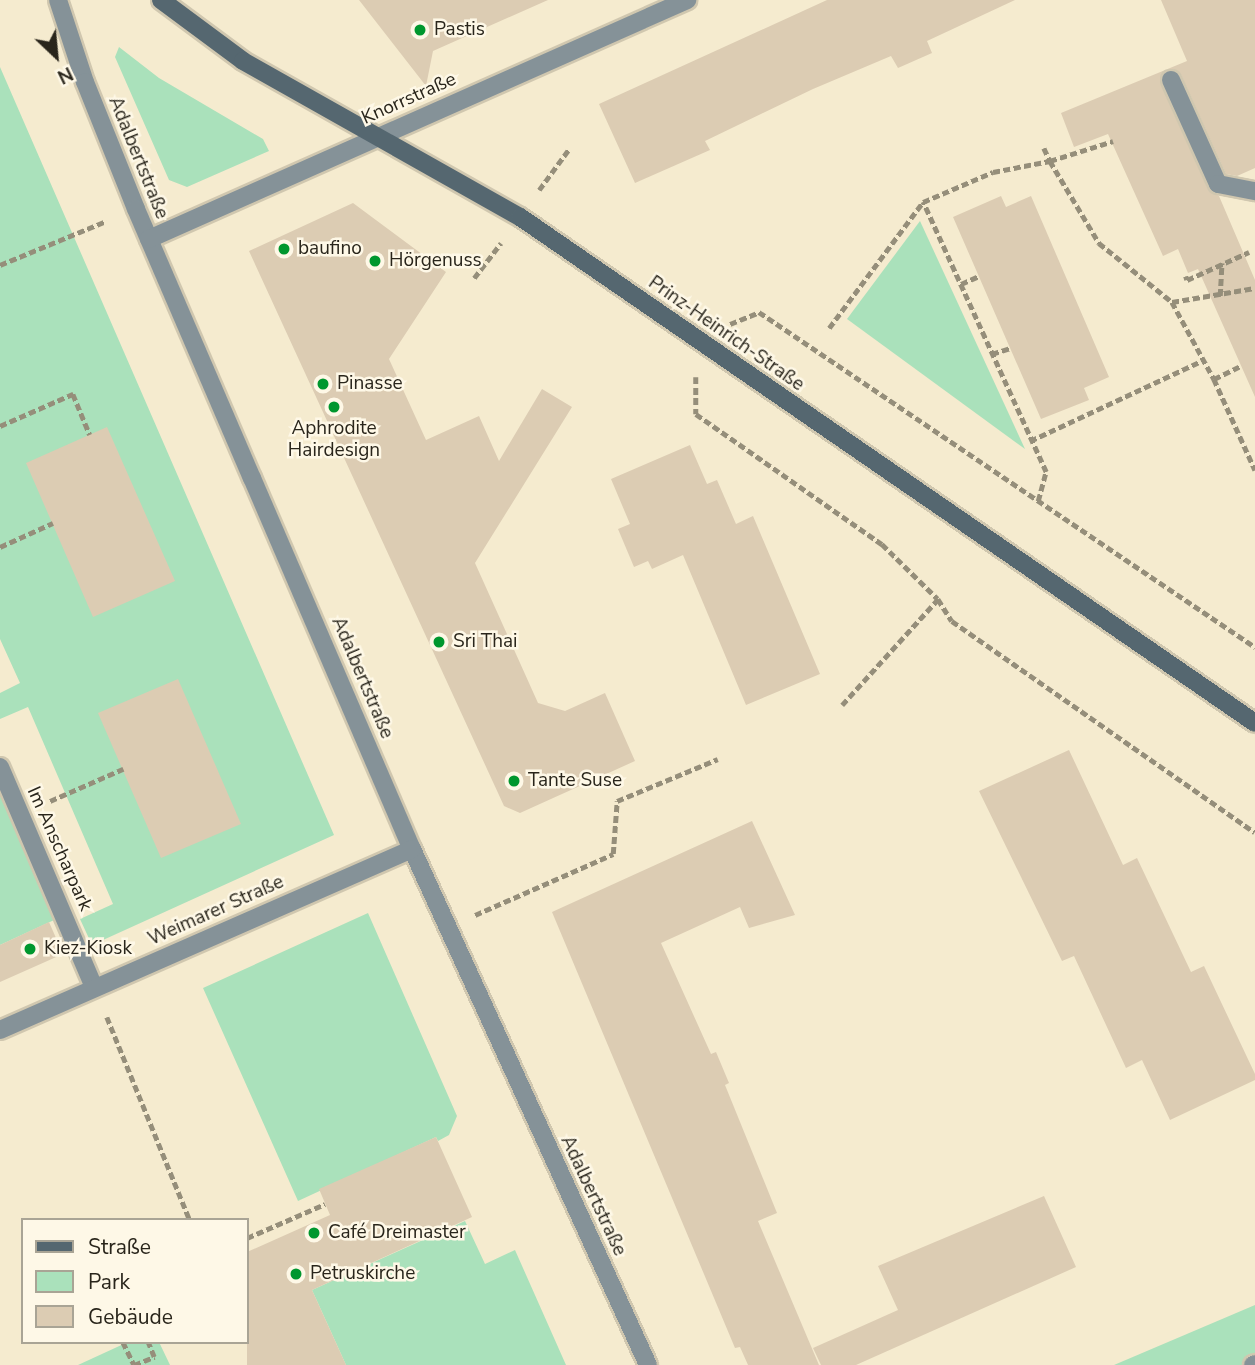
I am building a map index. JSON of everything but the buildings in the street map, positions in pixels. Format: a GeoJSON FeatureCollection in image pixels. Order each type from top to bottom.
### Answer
{"type":"FeatureCollection","features":[{"type":"Feature","properties":{"kind":"main road","name":"Prinz-Heinrich-Straße"},"geometry":{"type":"LineString","coordinates":[[161,0],[243,61],[373,138],[520,217],[1255,723]]}},
{"type":"Feature","properties":{"kind":"street","name":"Adalbertstraße"},"geometry":{"type":"LineString","coordinates":[[58,0],[85,82],[136,209],[412,849],[648,1365]]}},
{"type":"Feature","properties":{"kind":"street","name":"Knorrstraße"},"geometry":{"type":"LineString","coordinates":[[149,239],[687,0]]}},
{"type":"Feature","properties":{"kind":"street"},"geometry":{"type":"LineString","coordinates":[[1171,80],[1218,184],[1255,191]]}},
{"type":"Feature","properties":{"kind":"street","name":"Im Anscharpark"},"geometry":{"type":"LineString","coordinates":[[0,767],[94,987]]}},
{"type":"Feature","properties":{"kind":"street","name":"Weimarer Straße"},"geometry":{"type":"LineString","coordinates":[[0,1030],[412,849]]}},
{"type":"Feature","properties":{"kind":"path"},"geometry":{"type":"LineString","coordinates":[[829,328],[923,202],[992,172],[1050,161],[1113,141]]}},
{"type":"Feature","properties":{"kind":"path"},"geometry":{"type":"LineString","coordinates":[[1044,148],[1099,243],[1171,302],[1214,379],[1255,470]]}},
{"type":"Feature","properties":{"kind":"path"},"geometry":{"type":"LineString","coordinates":[[923,202],[1046,472],[1038,501]]}},
{"type":"Feature","properties":{"kind":"path"},"geometry":{"type":"LineString","coordinates":[[0,265],[136,209]]}},
{"type":"Feature","properties":{"kind":"path"},"geometry":{"type":"LineString","coordinates":[[1186,276],[1188,280],[1249,252]]}},
{"type":"Feature","properties":{"kind":"path"},"geometry":{"type":"LineString","coordinates":[[1220,296],[1222,263]]}},
{"type":"Feature","properties":{"kind":"path"},"geometry":{"type":"LineString","coordinates":[[961,284],[979,275]]}},
{"type":"Feature","properties":{"kind":"path"},"geometry":{"type":"LineString","coordinates":[[1171,302],[1220,296],[1255,288]]}},
{"type":"Feature","properties":{"kind":"path"},"geometry":{"type":"LineString","coordinates":[[696,339],[759,312],[1255,647]]}},
{"type":"Feature","properties":{"kind":"path"},"geometry":{"type":"LineString","coordinates":[[992,355],[1010,348]]}},
{"type":"Feature","properties":{"kind":"path"},"geometry":{"type":"LineString","coordinates":[[1030,441],[1204,360]]}},
{"type":"Feature","properties":{"kind":"path"},"geometry":{"type":"LineString","coordinates":[[1214,379],[1241,366]]}},
{"type":"Feature","properties":{"kind":"path"},"geometry":{"type":"LineString","coordinates":[[0,426],[74,394],[90,435]]}},
{"type":"Feature","properties":{"kind":"path"},"geometry":{"type":"LineString","coordinates":[[696,414],[882,544],[938,600],[952,621],[972,636],[1255,832]]}},
{"type":"Feature","properties":{"kind":"path"},"geometry":{"type":"LineString","coordinates":[[0,547],[52,523]]}},
{"type":"Feature","properties":{"kind":"path"},"geometry":{"type":"LineString","coordinates":[[842,705],[938,600]]}},
{"type":"Feature","properties":{"kind":"path"},"geometry":{"type":"LineString","coordinates":[[447,927],[613,853],[617,802],[718,758]]}},
{"type":"Feature","properties":{"kind":"path"},"geometry":{"type":"LineString","coordinates":[[69,792],[123,769]]}},
{"type":"Feature","properties":{"kind":"path"},"geometry":{"type":"LineString","coordinates":[[120,1049],[189,1218]]}},
{"type":"Feature","properties":{"kind":"path"},"geometry":{"type":"LineString","coordinates":[[248,1238],[326,1204]]}},
{"type":"Feature","properties":{"kind":"path"},"geometry":{"type":"LineString","coordinates":[[124,1344],[134,1365],[154,1357],[149,1344]]}},
{"type":"Feature","properties":{"kind":"green space"},"geometry":{"type":"Polygon","coordinates":[[[119,47],[159,78],[263,139],[269,151],[187,187],[169,180],[115,57],[119,47]]]}},
{"type":"Feature","properties":{"kind":"green space"},"geometry":{"type":"Polygon","coordinates":[[[0,67],[334,835],[92,945],[80,919],[113,904],[28,707],[0,719],[0,693],[20,683],[0,639],[0,67]]]}},
{"type":"Feature","properties":{"kind":"green space"},"geometry":{"type":"Polygon","coordinates":[[[920,221],[1025,449],[847,319],[920,221]]]}},
{"type":"Feature","properties":{"kind":"green space"},"geometry":{"type":"Polygon","coordinates":[[[0,767],[65,915],[0,945],[0,767]]]}},
{"type":"Feature","properties":{"kind":"green space"},"geometry":{"type":"Polygon","coordinates":[[[368,913],[457,1116],[449,1135],[438,1141],[436,1137],[298,1201],[203,988],[368,913]]]}},
{"type":"Feature","properties":{"kind":"green space"},"geometry":{"type":"Polygon","coordinates":[[[465,1221],[485,1264],[515,1250],[566,1365],[346,1365],[312,1290],[465,1221]]]}},
{"type":"Feature","properties":{"kind":"green space"},"geometry":{"type":"Polygon","coordinates":[[[1255,1305],[1255,1365],[1114,1365],[1255,1305]]]}},
{"type":"Feature","properties":{"kind":"green space"},"geometry":{"type":"Polygon","coordinates":[[[124,1344],[160,1344],[170,1365],[78,1365],[124,1344]]]}},
{"type":"Feature","properties":{"kind":"place","name":"Pastis"},"geometry":{"type":"Point","coordinates":[420,30]}},
{"type":"Feature","properties":{"kind":"place","name":"baufino"},"geometry":{"type":"Point","coordinates":[284,249]}},
{"type":"Feature","properties":{"kind":"place","name":"Hörgenuss"},"geometry":{"type":"Point","coordinates":[375,261]}},
{"type":"Feature","properties":{"kind":"place","name":"Pinasse"},"geometry":{"type":"Point","coordinates":[323,384]}},
{"type":"Feature","properties":{"kind":"place","name":"Aphrodite Hairdesign"},"geometry":{"type":"Point","coordinates":[334,407]}},
{"type":"Feature","properties":{"kind":"place","name":"Sri Thai"},"geometry":{"type":"Point","coordinates":[439,642]}},
{"type":"Feature","properties":{"kind":"place","name":"Tante Suse"},"geometry":{"type":"Point","coordinates":[514,781]}},
{"type":"Feature","properties":{"kind":"place","name":"Kiez-Kiosk"},"geometry":{"type":"Point","coordinates":[30,949]}},
{"type":"Feature","properties":{"kind":"place","name":"Café Dreimaster"},"geometry":{"type":"Point","coordinates":[314,1233]}},
{"type":"Feature","properties":{"kind":"place","name":"Petruskirche"},"geometry":{"type":"Point","coordinates":[296,1274]}}]}
